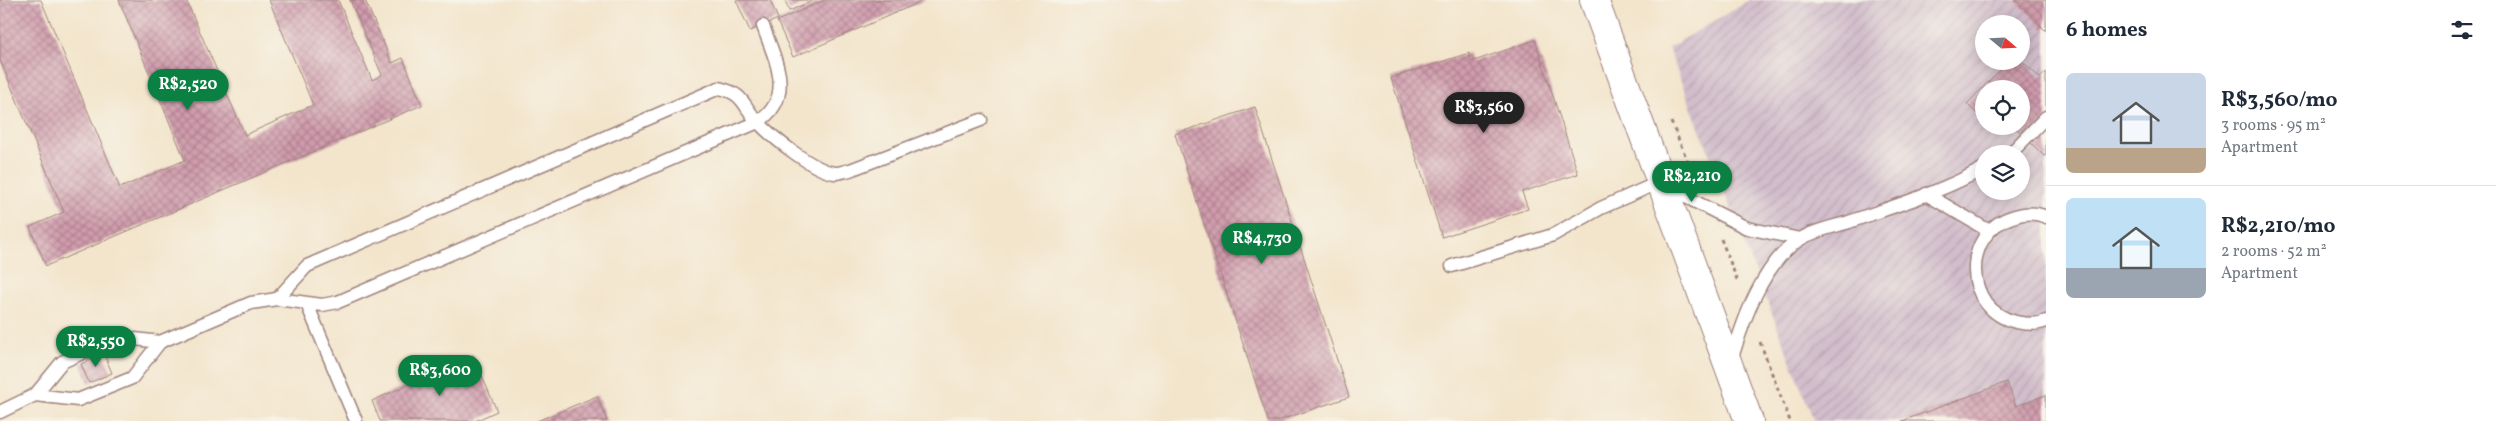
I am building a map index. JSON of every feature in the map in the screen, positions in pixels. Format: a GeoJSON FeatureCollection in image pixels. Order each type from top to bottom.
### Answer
{"type":"FeatureCollection","features":[{"type":"Feature","properties":{"kind":"street"},"geometry":{"type":"LineString","coordinates":[[1594,0],[1749,421]]}},
{"type":"Feature","properties":{"kind":"lane"},"geometry":{"type":"LineString","coordinates":[[35,396],[78,400],[94,395],[132,378],[160,342],[251,303],[277,299],[322,305],[338,302],[758,122],[771,114],[777,104],[780,90],[778,66],[762,26]]}},
{"type":"Feature","properties":{"kind":"lane"},"geometry":{"type":"LineString","coordinates":[[277,299],[307,266],[719,88],[733,92],[743,99],[758,122],[789,148],[822,170],[836,173],[850,170],[981,120]]}},
{"type":"Feature","properties":{"kind":"lane"},"geometry":{"type":"LineString","coordinates":[[2019,145],[2046,117]]}},
{"type":"Feature","properties":{"kind":"lane"},"geometry":{"type":"LineString","coordinates":[[1730,366],[1741,328],[1756,295],[1781,255],[1800,239],[1926,194],[1975,172]]}},
{"type":"Feature","properties":{"kind":"lane"},"geometry":{"type":"LineString","coordinates":[[1452,266],[1553,235],[1601,208],[1662,183],[1747,228],[1800,239]]}},
{"type":"Feature","properties":{"kind":"lane"},"geometry":{"type":"LineString","coordinates":[[1926,194],[1989,230]]}},
{"type":"Feature","properties":{"kind":"lane"},"geometry":{"type":"LineString","coordinates":[[2046,217],[2022,214],[2004,219],[1989,230],[1979,245],[1974,262],[1974,280],[1981,297],[1992,310],[2007,320],[2024,324],[2046,321]]}},
{"type":"Feature","properties":{"kind":"lane"},"geometry":{"type":"LineString","coordinates":[[307,304],[356,421]]}},
{"type":"Feature","properties":{"kind":"lane"},"geometry":{"type":"LineString","coordinates":[[0,412],[35,396],[62,362],[118,337],[160,342]]}},
{"type":"Feature","properties":{"kind":"shaded area"},"geometry":{"type":"Polygon","coordinates":[[[1750,0],[2046,0],[2046,421],[1814,421],[1668,48],[1750,0]]]}},
{"type":"Feature","properties":{"kind":"building"},"geometry":{"type":"Polygon","coordinates":[[[0,0],[41,0],[120,188],[185,160],[119,0],[186,0],[245,135],[313,105],[269,0],[338,0],[372,80],[382,75],[350,0],[365,0],[392,63],[403,58],[422,105],[46,266],[30,227],[64,212],[0,60],[0,0]]]}},
{"type":"Feature","properties":{"kind":"building"},"geometry":{"type":"Polygon","coordinates":[[[736,0],[770,0],[778,19],[750,31],[736,0]]]}},
{"type":"Feature","properties":{"kind":"building"},"geometry":{"type":"Polygon","coordinates":[[[785,0],[814,0],[789,11],[785,0]]]}},
{"type":"Feature","properties":{"kind":"building"},"geometry":{"type":"Polygon","coordinates":[[[825,0],[925,0],[793,57],[777,21],[825,0]]]}},
{"type":"Feature","properties":{"kind":"building"},"geometry":{"type":"Polygon","coordinates":[[[2015,0],[2046,0],[2046,31],[2015,0]]]}},
{"type":"Feature","properties":{"kind":"building"},"geometry":{"type":"Polygon","coordinates":[[[1535,40],[1578,174],[1522,192],[1528,209],[1442,237],[1391,78],[1469,53],[1471,62],[1535,40]]]}},
{"type":"Feature","properties":{"kind":"building"},"geometry":{"type":"Polygon","coordinates":[[[2030,69],[2040,78],[2046,72],[2046,155],[2044,156],[2023,135],[2030,135],[2030,80],[1990,80],[1999,70],[2030,69]]]}},
{"type":"Feature","properties":{"kind":"building"},"geometry":{"type":"Polygon","coordinates":[[[1975,96],[1975,112],[1967,104],[1975,96]]]}},
{"type":"Feature","properties":{"kind":"building"},"geometry":{"type":"Polygon","coordinates":[[[1255,107],[1349,397],[1277,421],[1268,421],[1175,134],[1255,107]]]}},
{"type":"Feature","properties":{"kind":"building"},"geometry":{"type":"Polygon","coordinates":[[[104,354],[112,373],[89,383],[81,364],[104,354]]]}},
{"type":"Feature","properties":{"kind":"building"},"geometry":{"type":"Polygon","coordinates":[[[473,355],[497,411],[475,421],[380,421],[372,401],[473,355]]]}},
{"type":"Feature","properties":{"kind":"building"},"geometry":{"type":"Polygon","coordinates":[[[2007,382],[2016,406],[2046,395],[2046,421],[1902,421],[2007,382]]]}},
{"type":"Feature","properties":{"kind":"building"},"geometry":{"type":"Polygon","coordinates":[[[597,396],[607,421],[537,421],[597,396]]]}}]}
